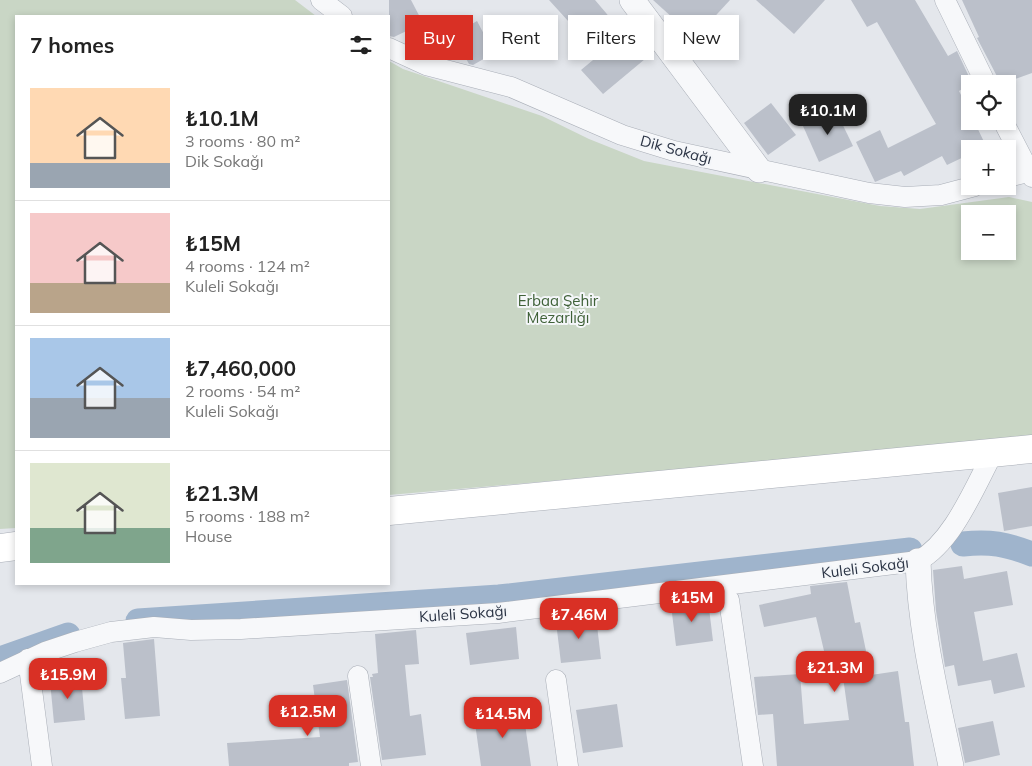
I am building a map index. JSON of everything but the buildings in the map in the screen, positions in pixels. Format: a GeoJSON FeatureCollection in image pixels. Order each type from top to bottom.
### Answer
{"type":"FeatureCollection","features":[{"type":"Feature","properties":{"kind":"main road"},"geometry":{"type":"LineString","coordinates":[[390,511],[1032,449]]}},
{"type":"Feature","properties":{"kind":"main road"},"geometry":{"type":"LineString","coordinates":[[0,548],[15,546]]}},
{"type":"Feature","properties":{"kind":"street"},"geometry":{"type":"LineString","coordinates":[[321,0],[341,15]]}},
{"type":"Feature","properties":{"kind":"street"},"geometry":{"type":"LineString","coordinates":[[632,0],[759,170]]}},
{"type":"Feature","properties":{"kind":"street"},"geometry":{"type":"LineString","coordinates":[[945,0],[982,75]]}},
{"type":"Feature","properties":{"kind":"street","name":"Dik Sokağı"},"geometry":{"type":"LineString","coordinates":[[390,48],[426,65],[511,87],[622,135],[674,151],[869,193],[905,197],[941,195],[961,190]]}},
{"type":"Feature","properties":{"kind":"street"},"geometry":{"type":"LineString","coordinates":[[1009,130],[1031,173],[1016,176]]}},
{"type":"Feature","properties":{"kind":"street","name":"Kuleli Sokağı"},"geometry":{"type":"LineString","coordinates":[[0,672],[28,659],[84,639],[111,632],[154,627],[191,630],[241,629],[498,613],[918,561],[929,555],[946,537],[993,453]]}},
{"type":"Feature","properties":{"kind":"street"},"geometry":{"type":"LineString","coordinates":[[918,561],[919,598],[927,652],[951,766]]}},
{"type":"Feature","properties":{"kind":"street"},"geometry":{"type":"LineString","coordinates":[[729,600],[754,766]]}},
{"type":"Feature","properties":{"kind":"street"},"geometry":{"type":"LineString","coordinates":[[28,659],[42,766]]}},
{"type":"Feature","properties":{"kind":"street"},"geometry":{"type":"LineString","coordinates":[[358,676],[371,766]]}},
{"type":"Feature","properties":{"kind":"street"},"geometry":{"type":"LineString","coordinates":[[556,680],[568,766]]}},
{"type":"Feature","properties":{"kind":"green space"},"geometry":{"type":"Polygon","coordinates":[[[0,0],[295,0],[315,15],[15,15],[15,528],[0,529],[0,0]]]}},
{"type":"Feature","properties":{"kind":"green space","name":"Erbaa Şehir Mezarlığı"},"geometry":{"type":"Polygon","coordinates":[[[390,62],[403,69],[542,116],[589,139],[644,161],[880,206],[920,209],[1009,197],[1032,202],[1032,439],[390,495],[390,62]]]}},
{"type":"Feature","properties":{"kind":"waterway"},"geometry":{"type":"LineString","coordinates":[[963,544],[998,544],[1032,554]]}},
{"type":"Feature","properties":{"kind":"waterway"},"geometry":{"type":"LineString","coordinates":[[138,621],[499,597],[910,550]]}},
{"type":"Feature","properties":{"kind":"waterway"},"geometry":{"type":"LineString","coordinates":[[0,659],[68,635]]}}]}
